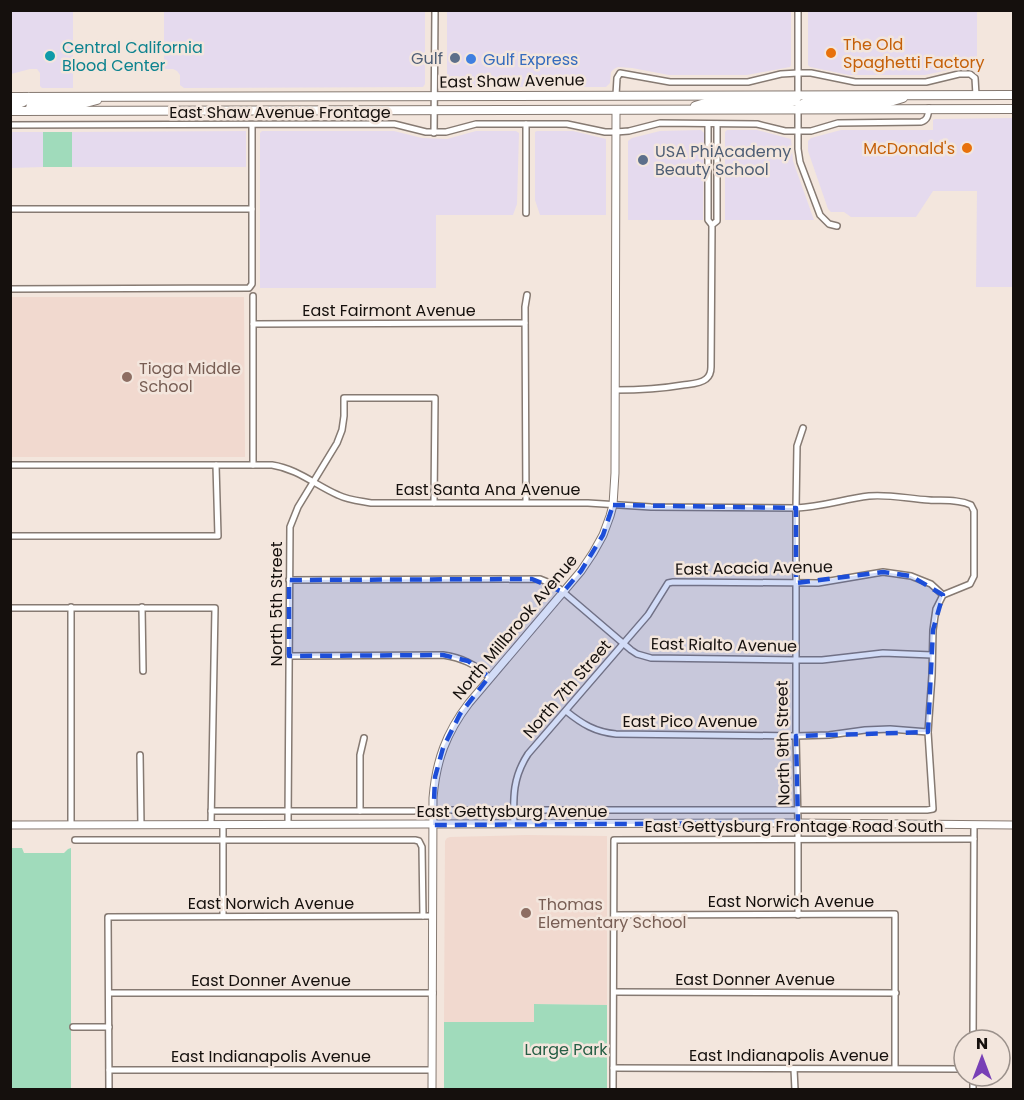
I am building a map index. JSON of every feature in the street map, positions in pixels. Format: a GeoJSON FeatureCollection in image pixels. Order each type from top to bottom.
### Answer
{"type":"FeatureCollection","features":[{"type":"Feature","properties":{"kind":"main road"},"geometry":{"type":"LineString","coordinates":[[798,109],[806,102],[890,102],[918,94]]}},
{"type":"Feature","properties":{"kind":"main road","name":"East Shaw Avenue"},"geometry":{"type":"LineString","coordinates":[[10,97],[1014,94]]}},
{"type":"Feature","properties":{"kind":"main road"},"geometry":{"type":"LineString","coordinates":[[680,109],[708,102],[789,103],[795,101],[798,96]]}},
{"type":"Feature","properties":{"kind":"main road"},"geometry":{"type":"LineString","coordinates":[[10,104],[21,104],[29,97]]}},
{"type":"Feature","properties":{"kind":"main road"},"geometry":{"type":"LineString","coordinates":[[29,111],[34,103],[86,103],[106,97]]}},
{"type":"Feature","properties":{"kind":"main road","name":"East Shaw Avenue"},"geometry":{"type":"LineString","coordinates":[[10,111],[1014,109]]}},
{"type":"Feature","properties":{"kind":"street"},"geometry":{"type":"LineString","coordinates":[[435,10],[435,133]]}},
{"type":"Feature","properties":{"kind":"street"},"geometry":{"type":"LineString","coordinates":[[798,10],[798,96]]}},
{"type":"Feature","properties":{"kind":"street"},"geometry":{"type":"LineString","coordinates":[[616,95],[617,78],[620,73],[664,82],[748,82],[781,74],[811,73],[855,82],[926,82],[959,74],[970,74],[975,78],[975,95]]}},
{"type":"Feature","properties":{"kind":"street","name":"East Shaw Avenue Frontage"},"geometry":{"type":"LineString","coordinates":[[10,126],[394,124],[420,132],[435,133],[476,124],[574,124],[598,131],[616,132],[660,123],[757,124],[785,131],[811,131],[838,123],[921,122],[926,119],[929,108]]}},
{"type":"Feature","properties":{"kind":"street"},"geometry":{"type":"LineString","coordinates":[[798,109],[798,155],[820,215],[829,224],[837,226]]}},
{"type":"Feature","properties":{"kind":"street","name":"North Millbrook Avenue"},"geometry":{"type":"LineString","coordinates":[[432,1089],[433,825],[435,777],[443,748],[460,714],[581,571],[603,535],[613,505],[616,110]]}},
{"type":"Feature","properties":{"kind":"street"},"geometry":{"type":"LineString","coordinates":[[526,124],[526,213]]}},
{"type":"Feature","properties":{"kind":"street"},"geometry":{"type":"LineString","coordinates":[[615,390],[657,389],[698,383],[707,378],[711,371],[712,225],[708,220],[708,124]]}},
{"type":"Feature","properties":{"kind":"street"},"geometry":{"type":"LineString","coordinates":[[712,225],[717,221],[717,124]]}},
{"type":"Feature","properties":{"kind":"street"},"geometry":{"type":"LineString","coordinates":[[10,289],[249,288],[252,284],[252,125]]}},
{"type":"Feature","properties":{"kind":"street"},"geometry":{"type":"LineString","coordinates":[[10,209],[252,209]]}},
{"type":"Feature","properties":{"kind":"street"},"geometry":{"type":"LineString","coordinates":[[526,502],[525,323],[527,295]]}},
{"type":"Feature","properties":{"kind":"street"},"geometry":{"type":"LineString","coordinates":[[253,296],[253,465]]}},
{"type":"Feature","properties":{"kind":"street","name":"East Fairmont Avenue"},"geometry":{"type":"LineString","coordinates":[[253,324],[525,323]]}},
{"type":"Feature","properties":{"kind":"street","name":"North 5th Street"},"geometry":{"type":"LineString","coordinates":[[288,824],[290,527],[298,507],[337,443],[342,430],[344,398],[435,398],[434,503]]}},
{"type":"Feature","properties":{"kind":"street","name":"North 9th Street"},"geometry":{"type":"LineString","coordinates":[[798,915],[796,508],[797,446],[803,428]]}},
{"type":"Feature","properties":{"kind":"street","name":"East Santa Ana Avenue"},"geometry":{"type":"LineString","coordinates":[[10,465],[283,467],[294,470],[338,495],[354,501],[371,503],[588,502],[651,507],[796,508],[878,496],[964,502],[971,505],[974,511],[974,576],[970,584],[943,595]]}},
{"type":"Feature","properties":{"kind":"street"},"geometry":{"type":"LineString","coordinates":[[10,536],[218,536],[216,465]]}},
{"type":"Feature","properties":{"kind":"street","name":"East Acacia Avenue"},"geometry":{"type":"LineString","coordinates":[[668,583],[796,583],[834,581],[883,572],[910,576],[931,584],[943,595]]}},
{"type":"Feature","properties":{"kind":"street","name":"East Rialto Avenue"},"geometry":{"type":"LineString","coordinates":[[289,580],[532,579],[547,582],[563,592],[624,644],[638,654],[651,658],[822,660],[882,653],[932,656]]}},
{"type":"Feature","properties":{"kind":"street","name":"North 7th Street"},"geometry":{"type":"LineString","coordinates":[[514,824],[514,787],[528,754],[648,615],[668,583]]}},
{"type":"Feature","properties":{"kind":"street"},"geometry":{"type":"LineString","coordinates":[[448,810],[933,809],[928,732],[934,621],[936,609],[943,595]]}},
{"type":"Feature","properties":{"kind":"street"},"geometry":{"type":"LineString","coordinates":[[71,607],[71,825]]}},
{"type":"Feature","properties":{"kind":"street"},"geometry":{"type":"LineString","coordinates":[[142,607],[143,671]]}},
{"type":"Feature","properties":{"kind":"street"},"geometry":{"type":"LineString","coordinates":[[10,608],[215,608],[211,824]]}},
{"type":"Feature","properties":{"kind":"street"},"geometry":{"type":"LineString","coordinates":[[289,656],[443,655],[468,661],[489,677]]}},
{"type":"Feature","properties":{"kind":"street","name":"East Pico Avenue"},"geometry":{"type":"LineString","coordinates":[[566,711],[602,733],[616,734],[796,736],[890,729],[928,732]]}},
{"type":"Feature","properties":{"kind":"street"},"geometry":{"type":"LineString","coordinates":[[360,811],[360,755],[364,738]]}},
{"type":"Feature","properties":{"kind":"street"},"geometry":{"type":"LineString","coordinates":[[140,755],[141,825]]}},
{"type":"Feature","properties":{"kind":"street","name":"East Gettysburg Avenue"},"geometry":{"type":"LineString","coordinates":[[211,811],[414,811]]}},
{"type":"Feature","properties":{"kind":"street","name":"East Gettysburg Avenue"},"geometry":{"type":"LineString","coordinates":[[10,825],[798,823],[1014,825]]}},
{"type":"Feature","properties":{"kind":"street"},"geometry":{"type":"LineString","coordinates":[[223,824],[223,916]]}},
{"type":"Feature","properties":{"kind":"street"},"geometry":{"type":"LineString","coordinates":[[973,1028],[974,825]]}},
{"type":"Feature","properties":{"kind":"street","name":"East Gettysburg Frontage Road South"},"geometry":{"type":"LineString","coordinates":[[614,915],[615,840],[974,839]]}},
{"type":"Feature","properties":{"kind":"street","name":"East Gettysburg Avenue"},"geometry":{"type":"LineString","coordinates":[[75,840],[415,840],[421,843],[422,847],[423,916]]}},
{"type":"Feature","properties":{"kind":"street","name":"East Norwich Avenue"},"geometry":{"type":"LineString","coordinates":[[614,915],[895,914],[896,993]]}},
{"type":"Feature","properties":{"kind":"street"},"geometry":{"type":"LineString","coordinates":[[614,915],[614,1089]]}},
{"type":"Feature","properties":{"kind":"street","name":"East Norwich Avenue"},"geometry":{"type":"LineString","coordinates":[[109,993],[108,917],[433,916]]}},
{"type":"Feature","properties":{"kind":"street","name":"East Donner Avenue"},"geometry":{"type":"LineString","coordinates":[[614,992],[896,993]]}},
{"type":"Feature","properties":{"kind":"street"},"geometry":{"type":"LineString","coordinates":[[109,993],[109,1089]]}},
{"type":"Feature","properties":{"kind":"street","name":"East Donner Avenue"},"geometry":{"type":"LineString","coordinates":[[109,993],[433,993]]}},
{"type":"Feature","properties":{"kind":"street"},"geometry":{"type":"LineString","coordinates":[[895,1068],[896,993]]}},
{"type":"Feature","properties":{"kind":"street"},"geometry":{"type":"LineString","coordinates":[[74,1027],[109,1027]]}},
{"type":"Feature","properties":{"kind":"street","name":"East Indianapolis Avenue"},"geometry":{"type":"LineString","coordinates":[[614,1068],[952,1069]]}},
{"type":"Feature","properties":{"kind":"street"},"geometry":{"type":"LineString","coordinates":[[794,1069],[795,1089]]}},
{"type":"Feature","properties":{"kind":"street","name":"East Indianapolis Avenue"},"geometry":{"type":"LineString","coordinates":[[109,1070],[432,1070]]}},
{"type":"Feature","properties":{"kind":"highlighted area"},"geometry":{"type":"Polygon","coordinates":[[[613,505],[796,508],[796,583],[883,572],[911,576],[943,595],[933,630],[928,732],[796,736],[798,823],[433,825],[435,777],[443,748],[460,714],[489,677],[468,661],[443,655],[289,656],[289,580],[532,579],[563,592],[581,571],[603,535],[613,505]]]}},
{"type":"Feature","properties":{"kind":"shaded area"},"geometry":{"type":"Polygon","coordinates":[[[10,11],[73,11],[73,88],[42,88],[40,73],[37,69],[11,74],[10,11]]]}},
{"type":"Feature","properties":{"kind":"shaded area"},"geometry":{"type":"Polygon","coordinates":[[[164,11],[425,11],[425,84],[423,87],[184,88],[180,85],[180,75],[177,71],[164,69],[164,11]]]}},
{"type":"Feature","properties":{"kind":"shaded area"},"geometry":{"type":"Polygon","coordinates":[[[447,11],[791,11],[791,65],[747,75],[669,75],[618,67],[611,72],[610,83],[606,87],[450,87],[447,84],[447,11]]]}},
{"type":"Feature","properties":{"kind":"shaded area"},"geometry":{"type":"Polygon","coordinates":[[[808,11],[977,11],[977,66],[925,75],[849,75],[810,67],[808,65],[808,11]]]}},
{"type":"Feature","properties":{"kind":"shaded area"},"geometry":{"type":"Polygon","coordinates":[[[1013,118],[1013,287],[976,287],[977,191],[933,191],[916,217],[851,217],[844,212],[831,212],[828,209],[808,151],[808,141],[811,138],[841,130],[933,130],[935,119],[1013,118]]]}},
{"type":"Feature","properties":{"kind":"shaded area"},"geometry":{"type":"Polygon","coordinates":[[[701,130],[704,133],[703,220],[628,220],[628,141],[660,131],[701,130]]]}},
{"type":"Feature","properties":{"kind":"shaded area"},"geometry":{"type":"Polygon","coordinates":[[[727,130],[757,130],[791,139],[793,161],[814,220],[725,220],[725,132],[727,130]]]}},
{"type":"Feature","properties":{"kind":"shaded area"},"geometry":{"type":"Polygon","coordinates":[[[246,131],[246,167],[72,167],[72,132],[246,131]]]}},
{"type":"Feature","properties":{"kind":"shaded area"},"geometry":{"type":"Polygon","coordinates":[[[262,131],[394,131],[422,138],[447,139],[476,131],[516,131],[519,133],[517,204],[513,215],[436,215],[436,288],[260,288],[260,133],[262,131]]]}},
{"type":"Feature","properties":{"kind":"shaded area"},"geometry":{"type":"Polygon","coordinates":[[[573,131],[606,139],[606,215],[540,215],[535,200],[535,132],[573,131]]]}},
{"type":"Feature","properties":{"kind":"shaded area"},"geometry":{"type":"Polygon","coordinates":[[[10,132],[43,132],[43,167],[11,168],[10,132]]]}},
{"type":"Feature","properties":{"kind":"shaded area","name":"Tioga Middle School"},"geometry":{"type":"Polygon","coordinates":[[[10,297],[244,297],[245,457],[11,457],[10,297]]]}},
{"type":"Feature","properties":{"kind":"shaded area","name":"Thomas Elementary School"},"geometry":{"type":"Polygon","coordinates":[[[607,836],[607,1005],[535,1004],[534,1022],[444,1022],[445,841],[450,837],[607,836]]]}},
{"type":"Feature","properties":{"kind":"green space"},"geometry":{"type":"Polygon","coordinates":[[[43,132],[72,132],[72,167],[43,167],[43,132]]]}},
{"type":"Feature","properties":{"kind":"green space"},"geometry":{"type":"Polygon","coordinates":[[[11,848],[22,848],[24,853],[64,853],[71,848],[71,1089],[11,1090],[11,848]]]}},
{"type":"Feature","properties":{"kind":"green space","name":"Large Park"},"geometry":{"type":"Polygon","coordinates":[[[534,1004],[607,1005],[607,1089],[444,1089],[444,1022],[534,1022],[534,1004]]]}},
{"type":"Feature","properties":{"kind":"place","name":"The Old Spaghetti Factory"},"geometry":{"type":"Point","coordinates":[831,53]}},
{"type":"Feature","properties":{"kind":"place","name":"Central California Blood Center"},"geometry":{"type":"Point","coordinates":[50,56]}},
{"type":"Feature","properties":{"kind":"place","name":"Gulf"},"geometry":{"type":"Point","coordinates":[455,58]}},
{"type":"Feature","properties":{"kind":"place","name":"Gulf Express"},"geometry":{"type":"Point","coordinates":[471,59]}},
{"type":"Feature","properties":{"kind":"place","name":"McDonald's"},"geometry":{"type":"Point","coordinates":[967,148]}},
{"type":"Feature","properties":{"kind":"place","name":"USA PhiAcademy Beauty School"},"geometry":{"type":"Point","coordinates":[643,160]}},
{"type":"Feature","properties":{"kind":"place","name":"Tioga Middle School"},"geometry":{"type":"Point","coordinates":[127,377]}},
{"type":"Feature","properties":{"kind":"place","name":"Thomas Elementary School"},"geometry":{"type":"Point","coordinates":[526,913]}}]}
